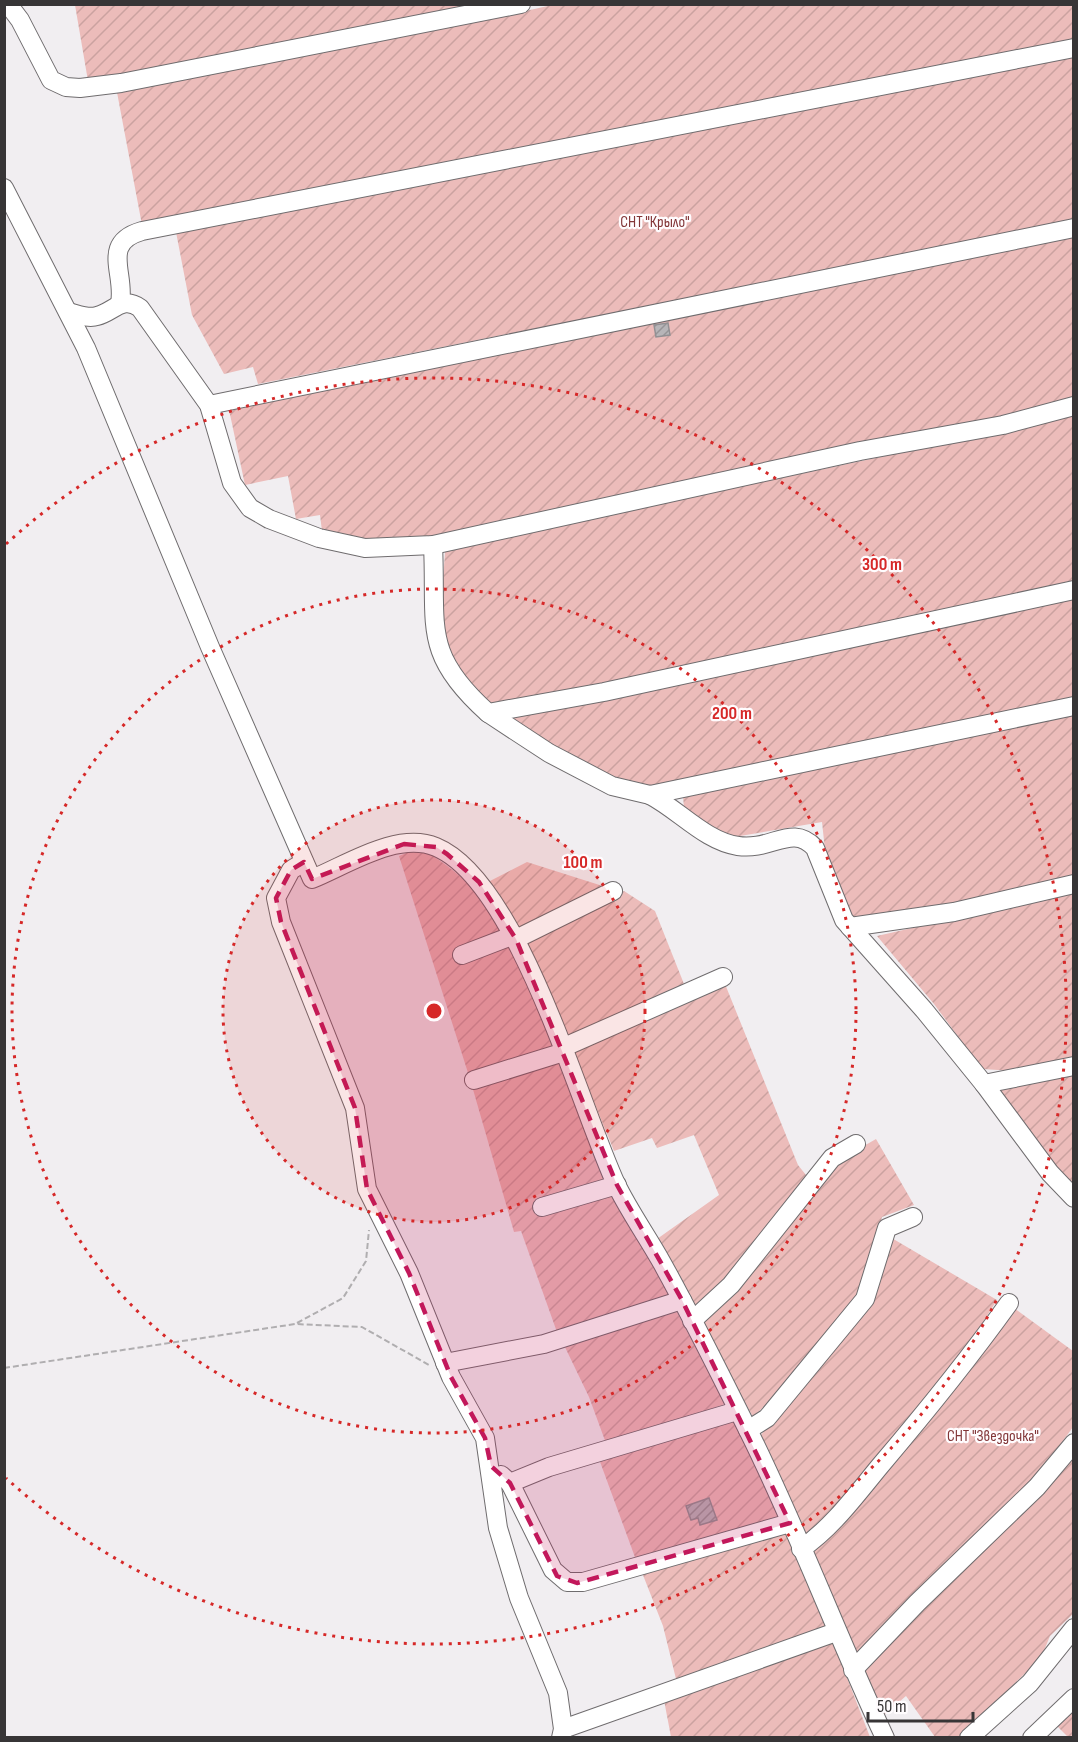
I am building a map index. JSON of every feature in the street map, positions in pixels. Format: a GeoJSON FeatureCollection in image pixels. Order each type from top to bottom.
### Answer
{"type":"FeatureCollection","features":[{"type":"Feature","properties":{"kind":"street"},"geometry":{"type":"LineString","coordinates":[[8,4],[20,20],[51,80],[66,87],[80,88],[121,83],[521,4]]}},
{"type":"Feature","properties":{"kind":"street"},"geometry":{"type":"LineString","coordinates":[[120,303],[123,289],[117,262],[118,249],[122,241],[142,231],[1074,48]]}},
{"type":"Feature","properties":{"kind":"street"},"geometry":{"type":"LineString","coordinates":[[4,188],[86,348],[210,647],[312,879],[390,846],[416,844],[436,847],[470,872],[515,937],[617,1185],[682,1300],[748,1431],[853,1670],[885,1737]]}},
{"type":"Feature","properties":{"kind":"street"},"geometry":{"type":"LineString","coordinates":[[209,405],[1074,228]]}},
{"type":"Feature","properties":{"kind":"street"},"geometry":{"type":"LineString","coordinates":[[86,348],[89,331],[96,317],[120,303],[133,303],[140,308],[209,405],[232,483],[250,508],[268,519],[319,538],[365,548],[433,545],[860,451],[1003,425],[1074,406]]}},
{"type":"Feature","properties":{"kind":"street"},"geometry":{"type":"LineString","coordinates":[[68,312],[96,317]]}},
{"type":"Feature","properties":{"kind":"street"},"geometry":{"type":"LineString","coordinates":[[433,545],[433,619],[438,644],[454,679],[488,713],[529,741],[612,786],[650,795],[673,807],[707,833],[737,846],[761,847],[797,835],[807,839],[816,848],[844,920],[924,1010],[984,1084],[1050,1173],[1074,1198]]}},
{"type":"Feature","properties":{"kind":"street"},"geometry":{"type":"LineString","coordinates":[[488,713],[615,690],[1074,590]]}},
{"type":"Feature","properties":{"kind":"street"},"geometry":{"type":"LineString","coordinates":[[650,795],[1074,706]]}},
{"type":"Feature","properties":{"kind":"street"},"geometry":{"type":"LineString","coordinates":[[304,862],[291,870],[276,898],[281,922],[355,1108],[367,1189],[409,1273],[448,1370],[485,1438],[491,1466],[498,1528],[507,1560],[558,1693],[562,1733],[837,1632]]}},
{"type":"Feature","properties":{"kind":"street"},"geometry":{"type":"LineString","coordinates":[[850,927],[954,912],[1074,884]]}},
{"type":"Feature","properties":{"kind":"street"},"geometry":{"type":"LineString","coordinates":[[462,955],[515,937],[613,891]]}},
{"type":"Feature","properties":{"kind":"street"},"geometry":{"type":"LineString","coordinates":[[474,1080],[563,1050],[723,977]]}},
{"type":"Feature","properties":{"kind":"street"},"geometry":{"type":"LineString","coordinates":[[984,1084],[1074,1066]]}},
{"type":"Feature","properties":{"kind":"street"},"geometry":{"type":"LineString","coordinates":[[692,1321],[731,1285],[832,1158],[856,1144]]}},
{"type":"Feature","properties":{"kind":"street"},"geometry":{"type":"LineString","coordinates":[[542,1207],[617,1185]]}},
{"type":"Feature","properties":{"kind":"street"},"geometry":{"type":"LineString","coordinates":[[748,1431],[767,1418],[865,1299],[887,1228],[913,1217]]}},
{"type":"Feature","properties":{"kind":"street"},"geometry":{"type":"LineString","coordinates":[[448,1370],[544,1344],[682,1300]]}},
{"type":"Feature","properties":{"kind":"street"},"geometry":{"type":"LineString","coordinates":[[801,1549],[818,1537],[882,1464],[959,1372],[1009,1303]]}},
{"type":"Feature","properties":{"kind":"street"},"geometry":{"type":"LineString","coordinates":[[510,1483],[549,1467],[737,1411]]}},
{"type":"Feature","properties":{"kind":"street"},"geometry":{"type":"LineString","coordinates":[[853,1670],[917,1603],[1037,1487],[1074,1443]]}},
{"type":"Feature","properties":{"kind":"street"},"geometry":{"type":"LineString","coordinates":[[491,1466],[510,1483],[553,1570],[567,1582],[583,1582],[790,1523]]}},
{"type":"Feature","properties":{"kind":"street"},"geometry":{"type":"LineString","coordinates":[[969,1737],[1029,1683],[1074,1628]]}},
{"type":"Feature","properties":{"kind":"street"},"geometry":{"type":"LineString","coordinates":[[1032,1737],[1074,1698]]}},
{"type":"Feature","properties":{"kind":"path"},"geometry":{"type":"LineString","coordinates":[[295,1324],[343,1298],[366,1261],[372,1200]]}},
{"type":"Feature","properties":{"kind":"path"},"geometry":{"type":"LineString","coordinates":[[4,1368],[295,1324],[362,1327],[448,1370]]}},
{"type":"Feature","properties":{"kind":"highlighted area"},"geometry":{"type":"Polygon","coordinates":[[[404,844],[436,847],[479,882],[516,939],[617,1185],[682,1300],[790,1523],[577,1583],[557,1576],[510,1483],[491,1466],[485,1438],[451,1377],[409,1273],[367,1189],[355,1108],[281,922],[276,898],[291,870],[304,862],[312,879],[404,844]]]}},
{"type":"Feature","properties":{"kind":"green space"},"geometry":{"type":"Polygon","coordinates":[[[75,5],[484,5],[88,81],[75,5]]]}},
{"type":"Feature","properties":{"kind":"green space"},"geometry":{"type":"Polygon","coordinates":[[[552,5],[1073,5],[1073,41],[142,225],[116,87],[486,20],[552,5]]]}},
{"type":"Feature","properties":{"kind":"green space","name":"СНТ \"Крыло\""},"geometry":{"type":"Polygon","coordinates":[[[1073,56],[1073,221],[258,384],[253,367],[224,374],[192,315],[176,232],[1073,56]]]}},
{"type":"Feature","properties":{"kind":"green space"},"geometry":{"type":"Polygon","coordinates":[[[1073,235],[1073,402],[484,524],[436,538],[375,543],[322,531],[320,515],[296,519],[288,476],[245,485],[228,405],[1073,235]]]}},
{"type":"Feature","properties":{"kind":"green space"},"geometry":{"type":"Polygon","coordinates":[[[1073,416],[1073,584],[504,705],[485,703],[454,664],[441,611],[445,552],[488,540],[1073,416]]]}},
{"type":"Feature","properties":{"kind":"green space"},"geometry":{"type":"Polygon","coordinates":[[[1073,595],[1073,700],[652,789],[614,779],[575,763],[522,730],[507,717],[1073,595]]]}},
{"type":"Feature","properties":{"kind":"green space"},"geometry":{"type":"Polygon","coordinates":[[[1073,711],[1073,879],[968,902],[852,919],[825,850],[822,822],[734,837],[703,824],[684,808],[683,796],[1073,711]]]}},
{"type":"Feature","properties":{"kind":"green space"},"geometry":{"type":"Polygon","coordinates":[[[418,848],[446,865],[469,885],[488,908],[519,962],[553,1050],[469,1076],[399,856],[418,848]]]}},
{"type":"Feature","properties":{"kind":"green space"},"geometry":{"type":"Polygon","coordinates":[[[527,862],[609,888],[521,931],[488,882],[527,862]]]}},
{"type":"Feature","properties":{"kind":"green space"},"geometry":{"type":"Polygon","coordinates":[[[624,891],[655,911],[686,989],[566,1040],[524,940],[624,891]]]}},
{"type":"Feature","properties":{"kind":"green space"},"geometry":{"type":"Polygon","coordinates":[[[1073,891],[1073,1058],[1014,1071],[982,1069],[934,1004],[877,936],[1073,891]]]}},
{"type":"Feature","properties":{"kind":"green space"},"geometry":{"type":"Polygon","coordinates":[[[725,984],[798,1165],[810,1180],[733,1272],[694,1309],[657,1239],[719,1195],[694,1135],[657,1148],[652,1138],[614,1151],[572,1048],[725,984]]]}},
{"type":"Feature","properties":{"kind":"green space"},"geometry":{"type":"Polygon","coordinates":[[[557,1060],[606,1183],[671,1298],[558,1335],[521,1231],[514,1232],[472,1086],[557,1060]]]}},
{"type":"Feature","properties":{"kind":"green space"},"geometry":{"type":"Polygon","coordinates":[[[1073,1071],[1073,1185],[1054,1166],[998,1088],[1073,1071]]]}},
{"type":"Feature","properties":{"kind":"green space"},"geometry":{"type":"Polygon","coordinates":[[[876,1139],[914,1205],[882,1217],[858,1299],[780,1391],[753,1417],[700,1322],[836,1162],[876,1139]]]}},
{"type":"Feature","properties":{"kind":"green space","name":"СНТ \"Звездочка\""},"geometry":{"type":"Polygon","coordinates":[[[890,1237],[997,1300],[950,1375],[810,1537],[804,1535],[761,1435],[822,1357],[890,1237]]]}},
{"type":"Feature","properties":{"kind":"green space","name":"СНТ \"Звездочка\""},"geometry":{"type":"Polygon","coordinates":[[[1014,1308],[1073,1351],[1073,1427],[1034,1481],[862,1652],[854,1652],[810,1550],[1014,1308]]]}},
{"type":"Feature","properties":{"kind":"green space"},"geometry":{"type":"Polygon","coordinates":[[[677,1312],[725,1404],[607,1446],[589,1397],[563,1343],[677,1312]]]}},
{"type":"Feature","properties":{"kind":"green space"},"geometry":{"type":"Polygon","coordinates":[[[733,1417],[781,1519],[636,1560],[599,1459],[733,1417]]]}},
{"type":"Feature","properties":{"kind":"green space","name":"СНТ \"Звездочка\""},"geometry":{"type":"Polygon","coordinates":[[[1073,1451],[1073,1614],[1050,1636],[1041,1658],[959,1737],[935,1737],[906,1696],[884,1715],[861,1668],[1073,1451]]]}},
{"type":"Feature","properties":{"kind":"green space"},"geometry":{"type":"Polygon","coordinates":[[[785,1529],[828,1629],[677,1683],[663,1626],[641,1570],[785,1529]]]}},
{"type":"Feature","properties":{"kind":"green space"},"geometry":{"type":"Polygon","coordinates":[[[832,1639],[870,1737],[671,1737],[664,1700],[832,1639]]]}},
{"type":"Feature","properties":{"kind":"green space"},"geometry":{"type":"Polygon","coordinates":[[[1073,1710],[1073,1737],[1068,1737],[1058,1727],[1057,1721],[1073,1710]]]}},
{"type":"Feature","properties":{"kind":"building"},"geometry":{"type":"Polygon","coordinates":[[[668,323],[670,335],[656,337],[654,325],[668,323]]]}},
{"type":"Feature","properties":{"kind":"building"},"geometry":{"type":"Polygon","coordinates":[[[709,1498],[717,1520],[700,1525],[698,1518],[691,1520],[686,1506],[709,1498]]]}}]}
